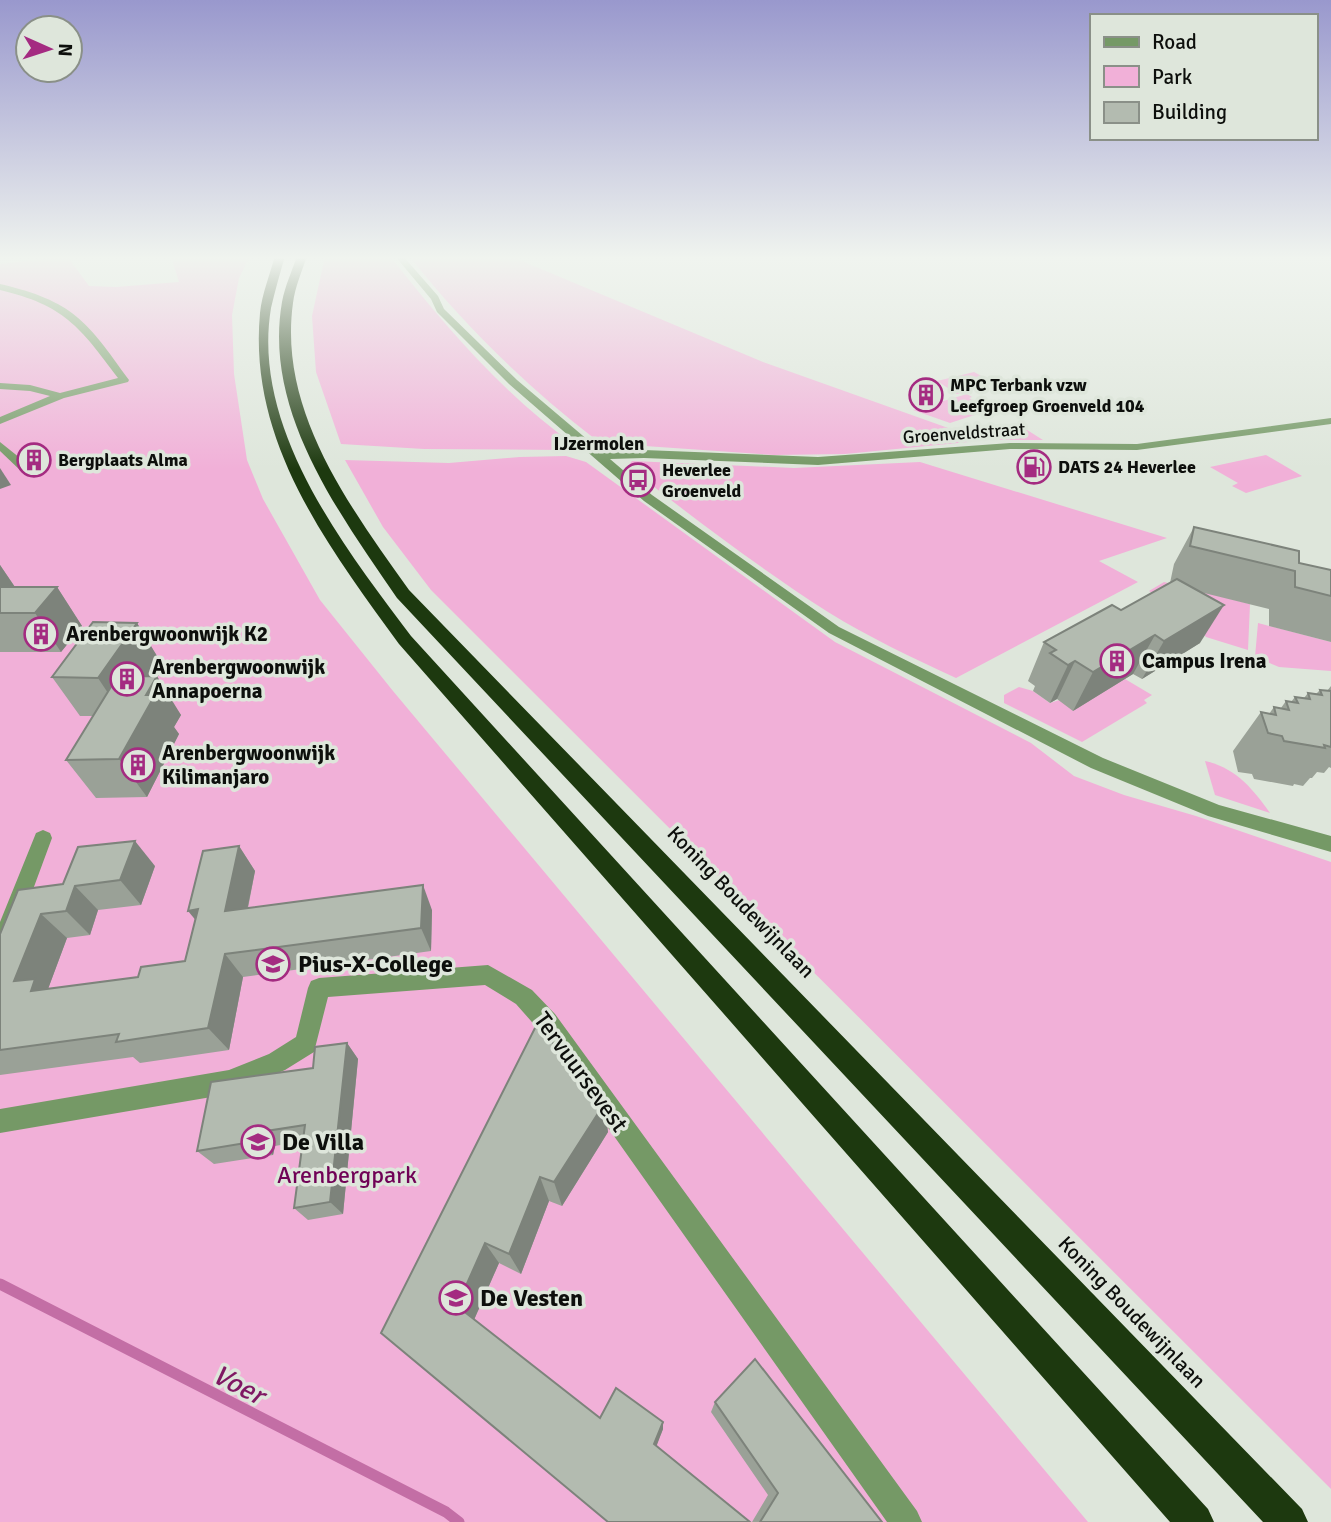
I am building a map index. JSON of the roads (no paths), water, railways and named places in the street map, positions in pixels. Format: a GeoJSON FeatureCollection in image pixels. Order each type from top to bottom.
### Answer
{"type":"FeatureCollection","features":[{"type":"Feature","properties":{"kind":"highway"},"geometry":{"type":"LineString","coordinates":[[264,327],[267,380],[274,416],[284,449],[304,494],[325,530],[405,640],[1195,1522]]}},
{"type":"Feature","properties":{"kind":"highway","name":"Koning Boudewijnlaan"},"geometry":{"type":"LineString","coordinates":[[285,327],[284,350],[288,381],[327,478],[355,527],[403,594],[1289,1522]]}},
{"type":"Feature","properties":{"kind":"street"},"geometry":{"type":"LineString","coordinates":[[0,421],[60,396],[124,380],[81,327]]}},
{"type":"Feature","properties":{"kind":"street"},"geometry":{"type":"LineString","coordinates":[[457,327],[513,382],[598,456],[711,545],[834,630],[1097,763],[1215,811],[1331,844]]}},
{"type":"Feature","properties":{"kind":"street"},"geometry":{"type":"LineString","coordinates":[[0,386],[30,388],[60,396]]}},
{"type":"Feature","properties":{"kind":"street","name":"Groenveldstraat"},"geometry":{"type":"LineString","coordinates":[[598,456],[644,454],[818,461],[1010,446],[1137,447],[1331,421]]}},
{"type":"Feature","properties":{"kind":"street"},"geometry":{"type":"LineString","coordinates":[[0,445],[26,469]]}},
{"type":"Feature","properties":{"kind":"street"},"geometry":{"type":"LineString","coordinates":[[0,949],[43,838]]}},
{"type":"Feature","properties":{"kind":"street","name":"Tervuursevest"},"geometry":{"type":"LineString","coordinates":[[0,1121],[229,1082],[277,1062],[306,1044],[319,988],[488,975],[524,997],[547,1022],[906,1522]]}},
{"type":"Feature","properties":{"kind":"waterway","name":"Voer"},"geometry":{"type":"LineString","coordinates":[[0,1284],[446,1512],[459,1522]]}},
{"type":"Feature","properties":{"kind":"place","name":"MPC Terbank vzw Leefgroep Groenveld 104"},"geometry":{"type":"Point","coordinates":[926,395]}},
{"type":"Feature","properties":{"kind":"place","name":"Bergplaats Alma"},"geometry":{"type":"Point","coordinates":[34,460]}},
{"type":"Feature","properties":{"kind":"place","name":"DATS 24 Heverlee"},"geometry":{"type":"Point","coordinates":[1034,467]}},
{"type":"Feature","properties":{"kind":"place","name":"Heverlee Groenveld"},"geometry":{"type":"Point","coordinates":[638,480]}},
{"type":"Feature","properties":{"kind":"place","name":"Arenbergwoonwijk K2"},"geometry":{"type":"Point","coordinates":[41,634]}},
{"type":"Feature","properties":{"kind":"place","name":"Campus Irena"},"geometry":{"type":"Point","coordinates":[1117,661]}},
{"type":"Feature","properties":{"kind":"place","name":"Arenbergwoonwijk Annapoerna"},"geometry":{"type":"Point","coordinates":[127,679]}},
{"type":"Feature","properties":{"kind":"place","name":"Arenbergwoonwijk Kilimanjaro"},"geometry":{"type":"Point","coordinates":[138,765]}},
{"type":"Feature","properties":{"kind":"place","name":"Pius-X-College"},"geometry":{"type":"Point","coordinates":[273,964]}},
{"type":"Feature","properties":{"kind":"place","name":"De Villa"},"geometry":{"type":"Point","coordinates":[258,1142]}},
{"type":"Feature","properties":{"kind":"place","name":"De Vesten"},"geometry":{"type":"Point","coordinates":[456,1298]}},
{"type":"Feature","properties":{"kind":"district","name":"IJzermolen"},"geometry":{"type":"Point","coordinates":[599,443]}},
{"type":"Feature","properties":{"kind":"park label","name":"Arenbergpark"},"geometry":{"type":"Point","coordinates":[347,1175]}}]}
